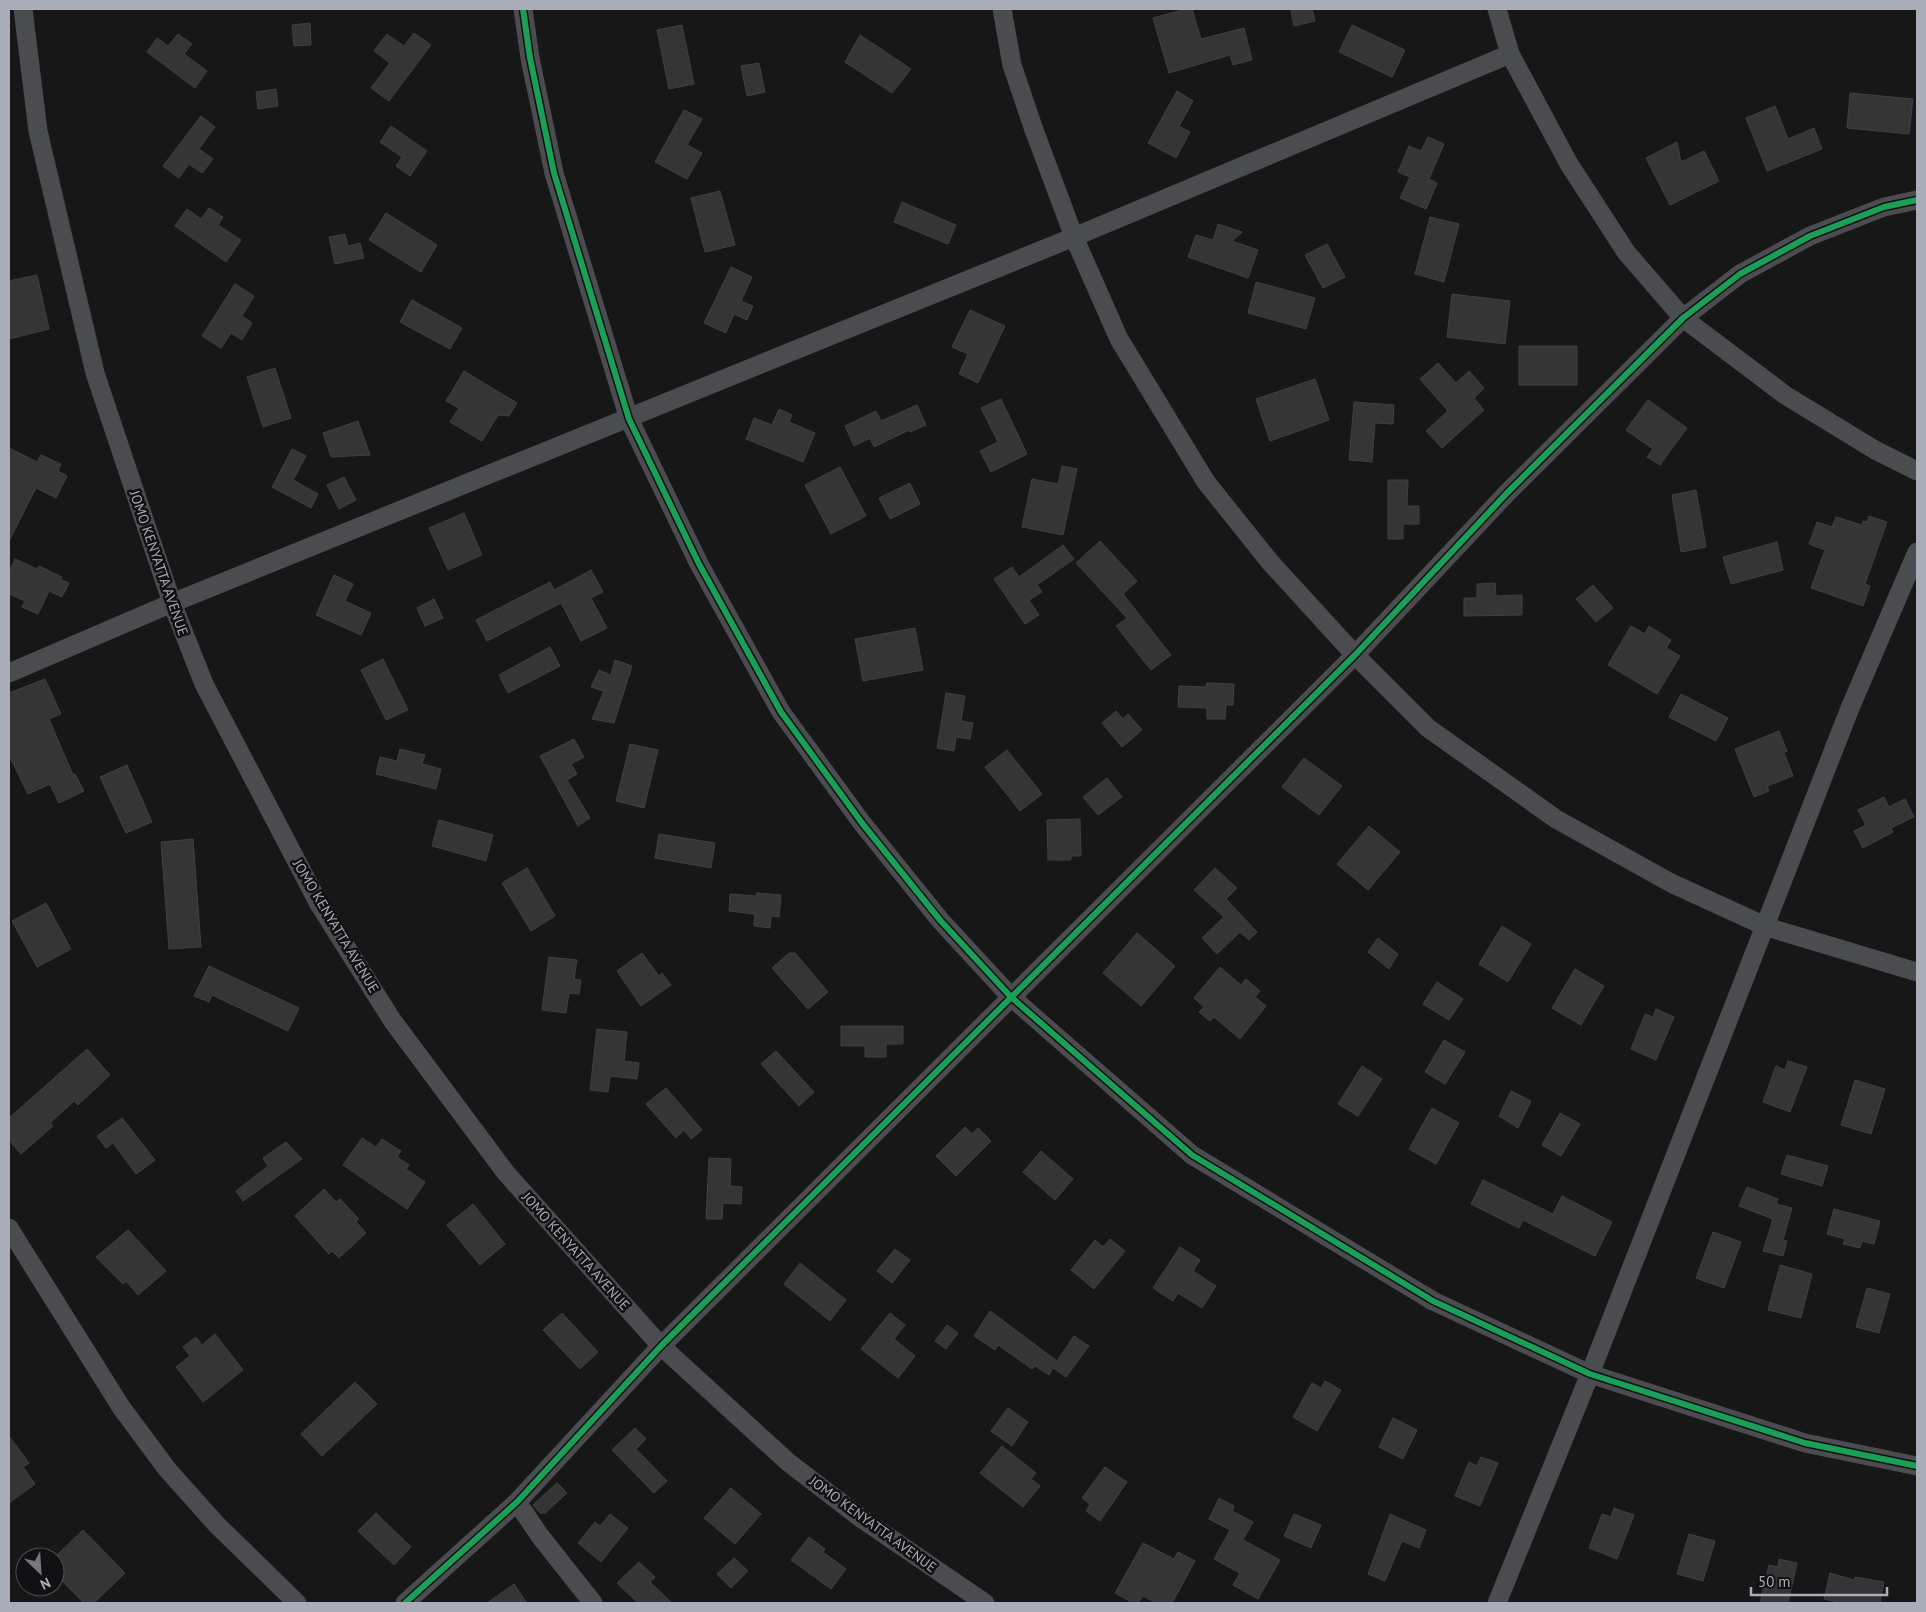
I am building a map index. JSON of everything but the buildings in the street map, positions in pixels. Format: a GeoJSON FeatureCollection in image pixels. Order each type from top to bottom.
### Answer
{"type":"FeatureCollection","features":[{"type":"Feature","properties":{"kind":"street","name":"JOMO KENYATTA AVENUE"},"geometry":{"type":"LineString","coordinates":[[23,9],[38,131],[95,373],[172,603],[204,684],[319,904],[392,1020],[506,1173],[661,1346],[788,1462],[862,1519],[985,1603]]}},
{"type":"Feature","properties":{"kind":"street"},"geometry":{"type":"LineString","coordinates":[[523,9],[530,58],[554,172],[629,419],[698,564],[781,712],[862,823],[940,920],[1011,997],[1192,1155],[1433,1301],[1590,1374],[1806,1443],[1917,1466]]}},
{"type":"Feature","properties":{"kind":"street"},"geometry":{"type":"LineString","coordinates":[[1002,9],[1012,65],[1074,237],[1119,339],[1206,482],[1270,562],[1355,655],[1428,728],[1556,819],[1671,883],[1767,927],[1917,972]]}},
{"type":"Feature","properties":{"kind":"street"},"geometry":{"type":"LineString","coordinates":[[1497,9],[1510,54],[1569,164],[1626,252],[1683,318],[1785,395],[1875,450],[1917,471]]}},
{"type":"Feature","properties":{"kind":"street"},"geometry":{"type":"LineString","coordinates":[[9,673],[172,603],[1074,237],[1510,54]]}},
{"type":"Feature","properties":{"kind":"street"},"geometry":{"type":"LineString","coordinates":[[405,1603],[517,1502],[661,1346],[1355,655],[1507,493],[1683,318],[1740,274],[1810,236],[1884,207],[1917,200]]}},
{"type":"Feature","properties":{"kind":"street"},"geometry":{"type":"LineString","coordinates":[[1497,1603],[1767,927],[1850,708],[1917,552]]}},
{"type":"Feature","properties":{"kind":"street"},"geometry":{"type":"LineString","coordinates":[[9,1228],[121,1407],[167,1469],[217,1525],[297,1603]]}},
{"type":"Feature","properties":{"kind":"street"},"geometry":{"type":"LineString","coordinates":[[517,1502],[540,1536],[593,1603]]}},
{"type":"Feature","properties":{"kind":"cycle path"},"geometry":{"type":"LineString","coordinates":[[523,9],[530,58],[554,173],[629,419],[699,564],[781,712],[862,823],[940,920],[1011,997],[1192,1155],[1433,1301],[1590,1374],[1805,1443],[1917,1466]]}},
{"type":"Feature","properties":{"kind":"cycle path"},"geometry":{"type":"LineString","coordinates":[[405,1603],[517,1502],[661,1346],[1355,655],[1507,493],[1683,318],[1740,274],[1810,236],[1884,207],[1917,200]]}}]}
